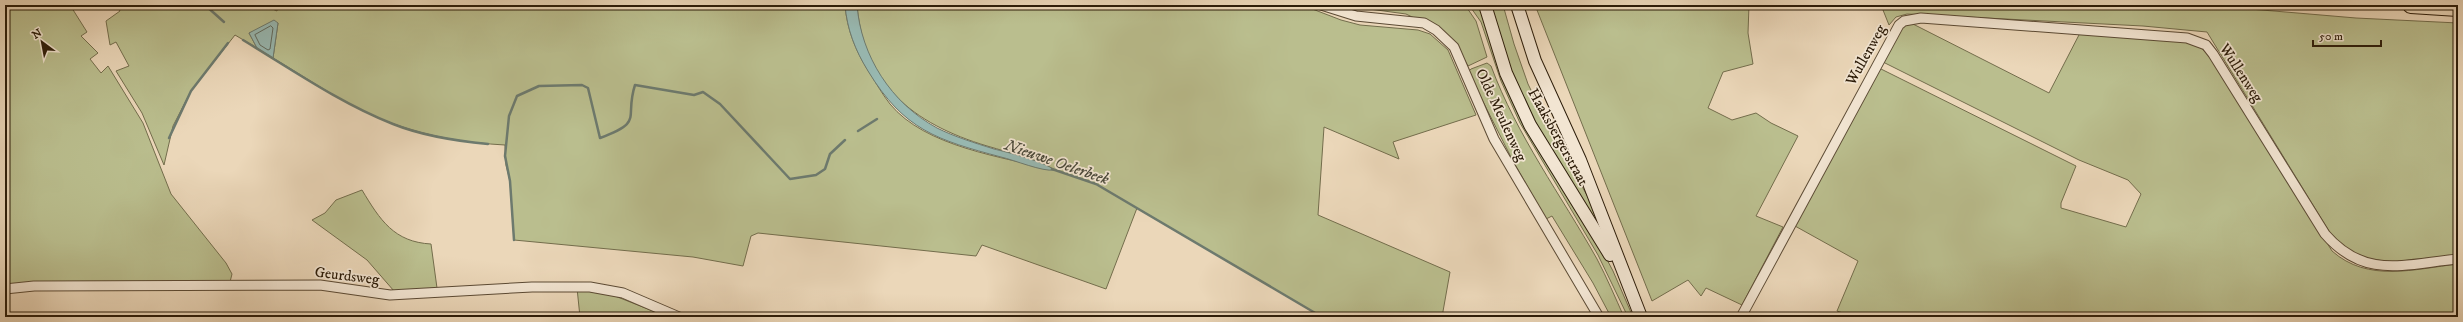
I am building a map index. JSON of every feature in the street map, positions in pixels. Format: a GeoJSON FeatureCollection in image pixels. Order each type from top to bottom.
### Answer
{"type":"FeatureCollection","features":[{"type":"Feature","properties":{"kind":"highway"},"geometry":{"type":"LineString","coordinates":[[2411,5],[2458,8]]}},
{"type":"Feature","properties":{"kind":"main road","name":"Haaksbergerstraat"},"geometry":{"type":"LineString","coordinates":[[1485,5],[1499,54],[1530,125],[1623,275]]}},
{"type":"Feature","properties":{"kind":"main road","name":"Haaksbergerstraat"},"geometry":{"type":"LineString","coordinates":[[1517,5],[1535,61],[1583,167],[1623,275],[1641,317]]}},
{"type":"Feature","properties":{"kind":"street","name":"Olde Meulenweg"},"geometry":{"type":"LineString","coordinates":[[1321,5],[1356,16],[1424,23],[1436,30],[1454,47],[1502,152],[1569,263],[1599,317]]}},
{"type":"Feature","properties":{"kind":"street","name":"Wullenweg"},"geometry":{"type":"LineString","coordinates":[[1741,317],[1899,24],[1904,21],[1921,18],[2155,35],[2198,40],[2206,44],[2213,54],[2325,234],[2342,252],[2357,261],[2384,266],[2458,259]]}},
{"type":"Feature","properties":{"kind":"street","name":"Geurdsweg"},"geometry":{"type":"LineString","coordinates":[[5,290],[34,286],[320,285],[390,295],[532,286],[590,287],[623,293],[679,317]]}},
{"type":"Feature","properties":{"kind":"green space"},"geometry":{"type":"Polygon","coordinates":[[[5,5],[70,5],[87,32],[81,36],[98,53],[90,59],[101,73],[108,66],[143,123],[171,194],[226,263],[232,274],[230,282],[5,287],[5,5]]]}},
{"type":"Feature","properties":{"kind":"green space"},"geometry":{"type":"Polygon","coordinates":[[[117,5],[264,5],[277,11],[278,5],[845,5],[850,33],[861,59],[887,101],[905,119],[923,131],[966,148],[989,155],[1054,170],[1035,161],[967,139],[942,129],[920,116],[900,100],[884,82],[871,60],[862,34],[857,5],[1067,5],[1068,8],[1110,5],[1302,5],[1341,20],[1360,25],[1418,30],[1430,34],[1448,50],[1476,115],[1393,142],[1399,159],[1324,127],[1318,215],[1450,272],[1442,317],[1322,317],[1137,208],[1106,289],[982,245],[976,256],[758,233],[751,236],[743,266],[693,257],[514,240],[510,181],[506,165],[505,145],[463,141],[408,129],[378,118],[347,103],[273,58],[278,23],[249,33],[257,48],[235,35],[191,91],[173,126],[164,165],[142,113],[116,71],[129,66],[116,42],[110,45],[106,21],[120,11],[117,5]]]}},
{"type":"Feature","properties":{"kind":"green space"},"geometry":{"type":"Polygon","coordinates":[[[1340,5],[1465,5],[1476,21],[1487,57],[1468,66],[1456,45],[1443,32],[1406,14],[1340,5]]]}},
{"type":"Feature","properties":{"kind":"green space"},"geometry":{"type":"Polygon","coordinates":[[[1469,5],[1482,5],[1494,47],[1613,271],[1633,317],[1628,317],[1598,255],[1520,123],[1501,81],[1481,22],[1469,5]]]}},
{"type":"Feature","properties":{"kind":"green space"},"geometry":{"type":"Polygon","coordinates":[[[1488,5],[1503,5],[1514,44],[1528,84],[1547,123],[1589,199],[1602,233],[1521,101],[1488,5]]]}},
{"type":"Feature","properties":{"kind":"green space"},"geometry":{"type":"Polygon","coordinates":[[[1535,5],[1749,5],[1748,33],[1753,64],[1723,72],[1708,108],[1732,120],[1756,113],[1771,123],[1798,136],[1756,216],[1783,227],[1742,305],[1706,288],[1701,296],[1688,280],[1652,301],[1535,5]]]}},
{"type":"Feature","properties":{"kind":"green space"},"geometry":{"type":"Polygon","coordinates":[[[1881,5],[2203,5],[2356,18],[2458,23],[2458,255],[2391,262],[2357,257],[2332,236],[2207,32],[2143,26],[1907,14],[1896,17],[1889,25],[1881,5]]]}},
{"type":"Feature","properties":{"kind":"green space"},"geometry":{"type":"Polygon","coordinates":[[[1911,23],[2049,93],[2081,31],[2181,41],[2199,46],[2214,60],[2332,251],[2346,261],[2361,267],[2376,270],[2408,271],[2458,264],[2458,317],[1855,317],[1837,311],[1858,261],[1795,226],[1879,68],[2076,166],[2061,203],[2061,208],[2126,227],[2141,194],[2128,180],[2079,160],[1883,62],[1904,24],[1911,23]]]}},
{"type":"Feature","properties":{"kind":"green space"},"geometry":{"type":"Polygon","coordinates":[[[1487,63],[1491,66],[1513,117],[1526,141],[1597,259],[1624,317],[1611,317],[1593,283],[1552,216],[1546,219],[1513,161],[1468,72],[1471,69],[1487,63]]]}},
{"type":"Feature","properties":{"kind":"green space"},"geometry":{"type":"Polygon","coordinates":[[[362,190],[375,211],[389,228],[407,239],[431,244],[437,288],[394,291],[367,260],[312,220],[325,213],[336,200],[362,190]]]}},
{"type":"Feature","properties":{"kind":"green space"},"geometry":{"type":"Polygon","coordinates":[[[577,288],[610,294],[668,317],[580,317],[577,288]]]}},
{"type":"Feature","properties":{"kind":"water"},"geometry":{"type":"Polygon","coordinates":[[[845,5],[857,5],[865,42],[872,60],[881,76],[893,92],[921,118],[937,128],[965,140],[1035,161],[1054,170],[1036,168],[958,145],[924,130],[909,120],[881,91],[863,63],[850,31],[845,5]]]}},
{"type":"Feature","properties":{"kind":"water"},"geometry":{"type":"Polygon","coordinates":[[[274,20],[278,23],[273,58],[257,48],[249,33],[274,20]]]}},
{"type":"Feature","properties":{"kind":"waterway"},"geometry":{"type":"LineString","coordinates":[[205,5],[224,22]]}},
{"type":"Feature","properties":{"kind":"waterway"},"geometry":{"type":"LineString","coordinates":[[243,40],[335,96],[373,116],[416,132],[488,144]]}},
{"type":"Feature","properties":{"kind":"waterway"},"geometry":{"type":"LineString","coordinates":[[169,138],[191,91],[228,43]]}},
{"type":"Feature","properties":{"kind":"waterway"},"geometry":{"type":"LineString","coordinates":[[514,240],[510,181],[505,156],[509,116],[517,96],[539,86],[582,85],[588,88],[600,138],[614,132],[628,123],[635,85],[694,95],[703,92],[720,104],[790,179],[816,175],[825,169],[830,154],[845,140]]}},
{"type":"Feature","properties":{"kind":"waterway"},"geometry":{"type":"LineString","coordinates":[[858,131],[877,119]]}},
{"type":"Feature","properties":{"kind":"waterway","name":"Nieuwe Oelerbeek"},"geometry":{"type":"LineString","coordinates":[[1052,169],[1096,184],[1322,317]]}},
{"type":"Feature","properties":{"kind":"waterway","name":"Nieuwe Oelerbeek"},"geometry":{"type":"LineString","coordinates":[[2350,317],[2450,317]]}}]}
